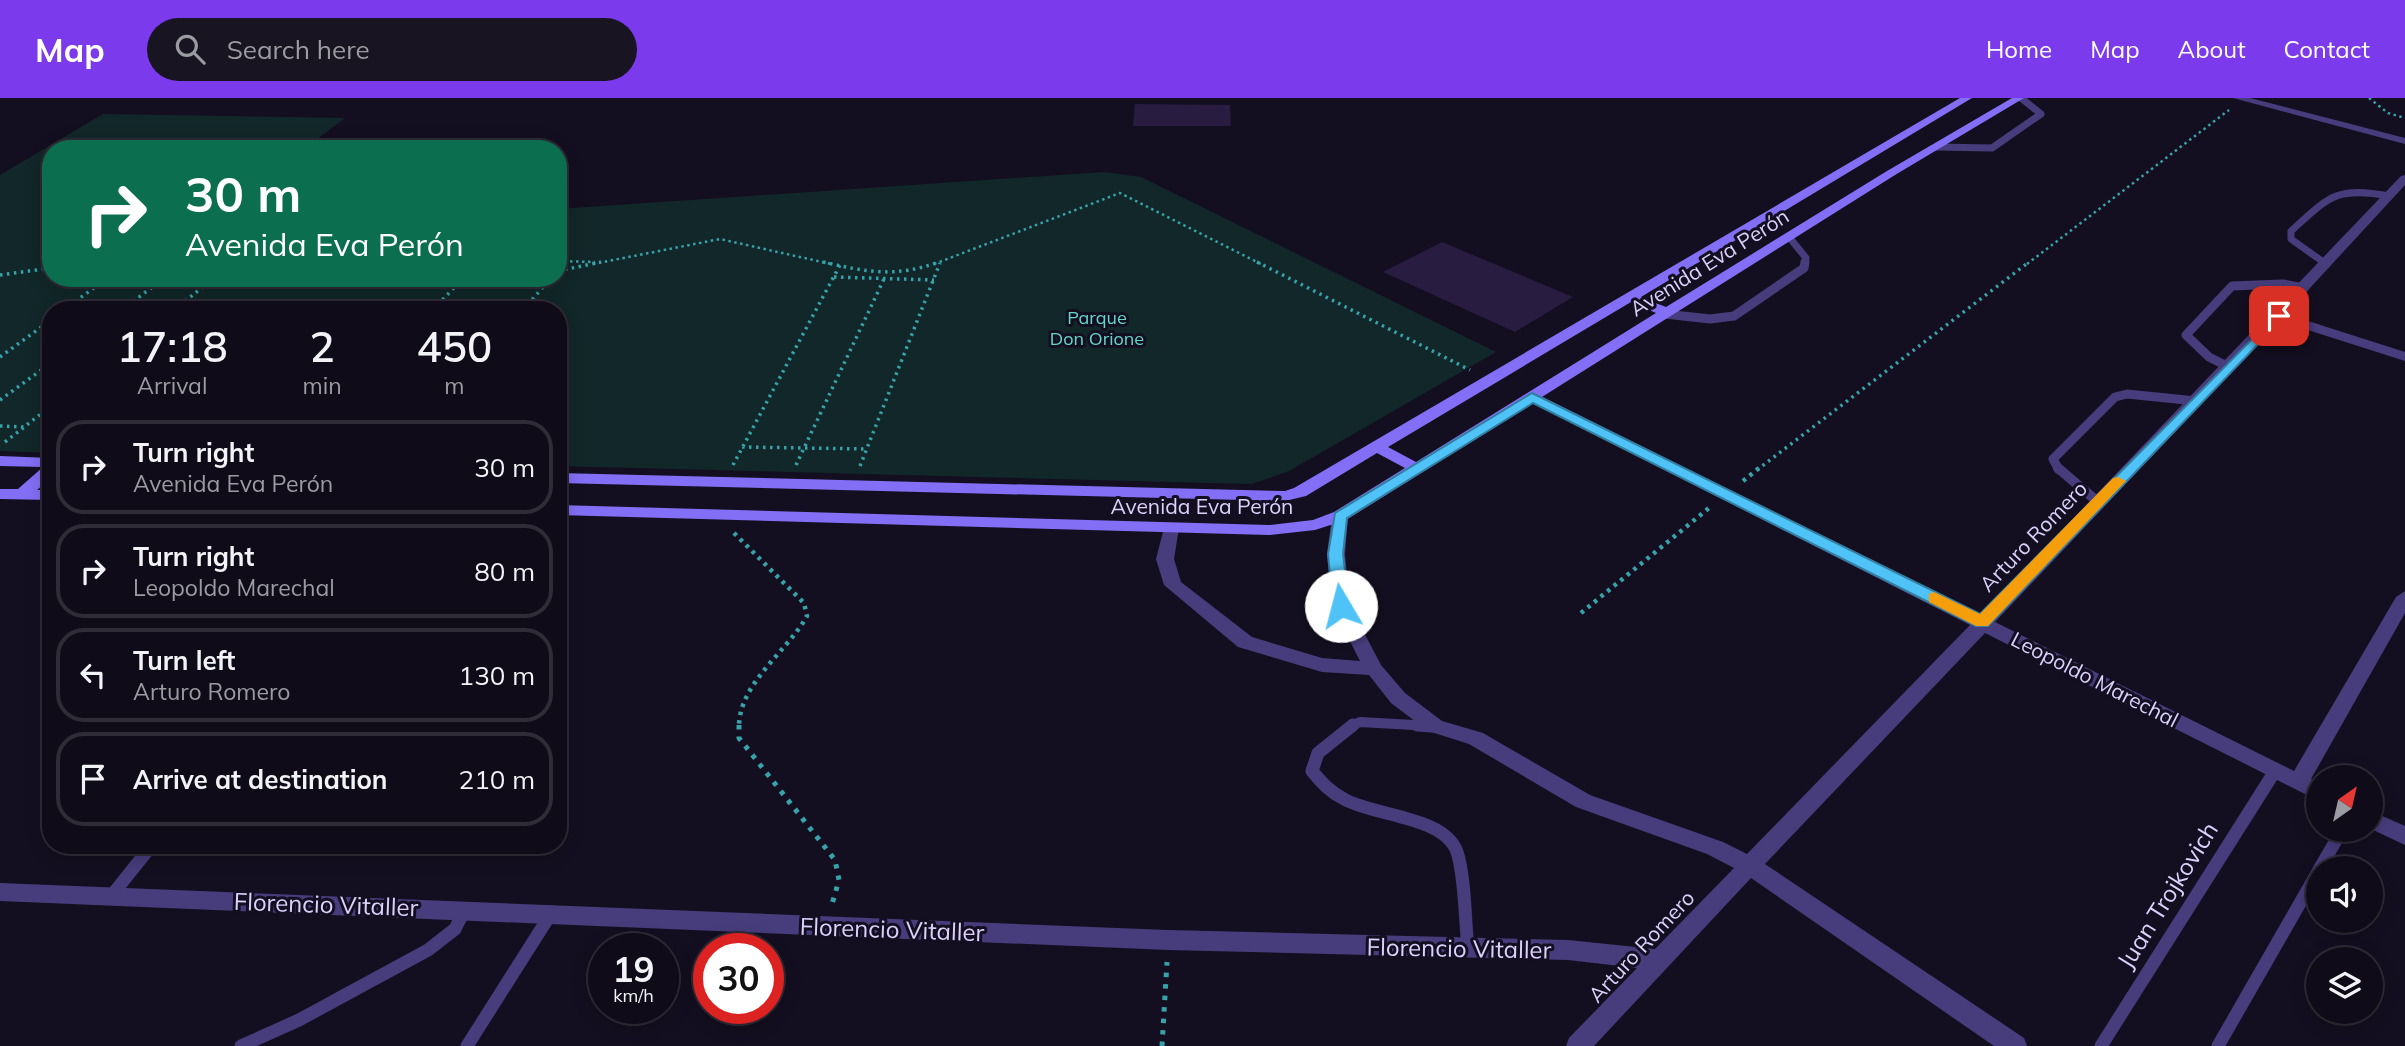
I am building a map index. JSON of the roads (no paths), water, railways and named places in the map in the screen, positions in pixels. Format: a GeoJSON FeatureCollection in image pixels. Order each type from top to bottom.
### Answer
{"type":"FeatureCollection","features":[{"type":"Feature","properties":{"kind":"main road","name":"Avenida Eva Perón"},"geometry":{"type":"LineString","coordinates":[[567,478],[1267,498],[1300,492],[1965,98]]}},
{"type":"Feature","properties":{"kind":"main road","name":"Avenida Eva Perón"},"geometry":{"type":"LineString","coordinates":[[567,510],[1171,528],[1295,529],[1340,516],[1891,173],[2020,98]]}},
{"type":"Feature","properties":{"kind":"main road"},"geometry":{"type":"LineString","coordinates":[[1857,163],[1891,173]]}},
{"type":"Feature","properties":{"kind":"main road"},"geometry":{"type":"LineString","coordinates":[[1630,297],[1666,313]]}},
{"type":"Feature","properties":{"kind":"main road"},"geometry":{"type":"LineString","coordinates":[[1377,447],[1416,468]]}},
{"type":"Feature","properties":{"kind":"main road"},"geometry":{"type":"LineString","coordinates":[[0,461],[42,463]]}},
{"type":"Feature","properties":{"kind":"main road"},"geometry":{"type":"LineString","coordinates":[[23,494],[42,477]]}},
{"type":"Feature","properties":{"kind":"main road"},"geometry":{"type":"LineString","coordinates":[[0,494],[42,495]]}},
{"type":"Feature","properties":{"kind":"street"},"geometry":{"type":"LineString","coordinates":[[2241,99],[2405,141]]}},
{"type":"Feature","properties":{"kind":"street","name":"Arturo Romero"},"geometry":{"type":"LineString","coordinates":[[1578,1046],[1748,864],[2279,316],[2405,178]]}},
{"type":"Feature","properties":{"kind":"street"},"geometry":{"type":"LineString","coordinates":[[2279,316],[2405,357]]}},
{"type":"Feature","properties":{"kind":"street","name":"Leopoldo Marechal"},"geometry":{"type":"LineString","coordinates":[[1532,397],[2306,787]]}},
{"type":"Feature","properties":{"kind":"street"},"geometry":{"type":"LineString","coordinates":[[1340,516],[1336,554],[1341,606],[1374,669],[1398,698],[1435,726],[1476,738],[1583,801],[1715,848],[1748,864],[2015,1046]]}},
{"type":"Feature","properties":{"kind":"street"},"geometry":{"type":"LineString","coordinates":[[1171,528],[1165,559],[1173,585],[1245,642],[1322,665],[1374,669]]}},
{"type":"Feature","properties":{"kind":"street"},"geometry":{"type":"LineString","coordinates":[[2298,783],[2405,597]]}},
{"type":"Feature","properties":{"kind":"street"},"geometry":{"type":"LineString","coordinates":[[2384,826],[2405,836]]}},
{"type":"Feature","properties":{"kind":"street","name":"Florencio Vitaller"},"geometry":{"type":"LineString","coordinates":[[0,892],[552,912],[825,927],[1168,940],[1568,950],[1659,960]]}},
{"type":"Feature","properties":{"kind":"lane"},"geometry":{"type":"LineString","coordinates":[[1936,147],[1992,148],[2039,117],[2040,112],[2020,98]]}},
{"type":"Feature","properties":{"kind":"lane"},"geometry":{"type":"LineString","coordinates":[[2326,264],[2291,239],[2291,231],[2331,195],[2372,193],[2389,196]]}},
{"type":"Feature","properties":{"kind":"lane"},"geometry":{"type":"LineString","coordinates":[[1666,313],[1710,319],[1734,316],[1804,268],[1806,258],[1789,237]]}},
{"type":"Feature","properties":{"kind":"lane"},"geometry":{"type":"LineString","coordinates":[[2229,367],[2209,357],[2186,335],[2232,286],[2283,284],[2304,288]]}},
{"type":"Feature","properties":{"kind":"lane"},"geometry":{"type":"LineString","coordinates":[[2098,502],[2060,472],[2053,459],[2115,397],[2127,394],[2196,401]]}},
{"type":"Feature","properties":{"kind":"lane"},"geometry":{"type":"LineString","coordinates":[[1435,726],[1360,722],[1345,729],[1318,753],[1312,771],[1320,783],[1348,804],[1425,825],[1441,831],[1452,840],[1457,851],[1468,948]]}},
{"type":"Feature","properties":{"kind":"lane","name":"Juan Trojkovich"},"geometry":{"type":"LineString","coordinates":[[2101,1046],[2275,771]]}},
{"type":"Feature","properties":{"kind":"lane"},"geometry":{"type":"LineString","coordinates":[[112,895],[145,854]]}},
{"type":"Feature","properties":{"kind":"lane"},"geometry":{"type":"LineString","coordinates":[[2218,1046],[2306,892]]}},
{"type":"Feature","properties":{"kind":"lane"},"geometry":{"type":"LineString","coordinates":[[241,1046],[299,1020],[428,950],[454,929],[465,909]]}},
{"type":"Feature","properties":{"kind":"lane"},"geometry":{"type":"LineString","coordinates":[[467,1046],[552,912]]}},
{"type":"Feature","properties":{"kind":"park label","name":"Parque Don Orione"},"geometry":{"type":"Point","coordinates":[1097,327]}}]}
